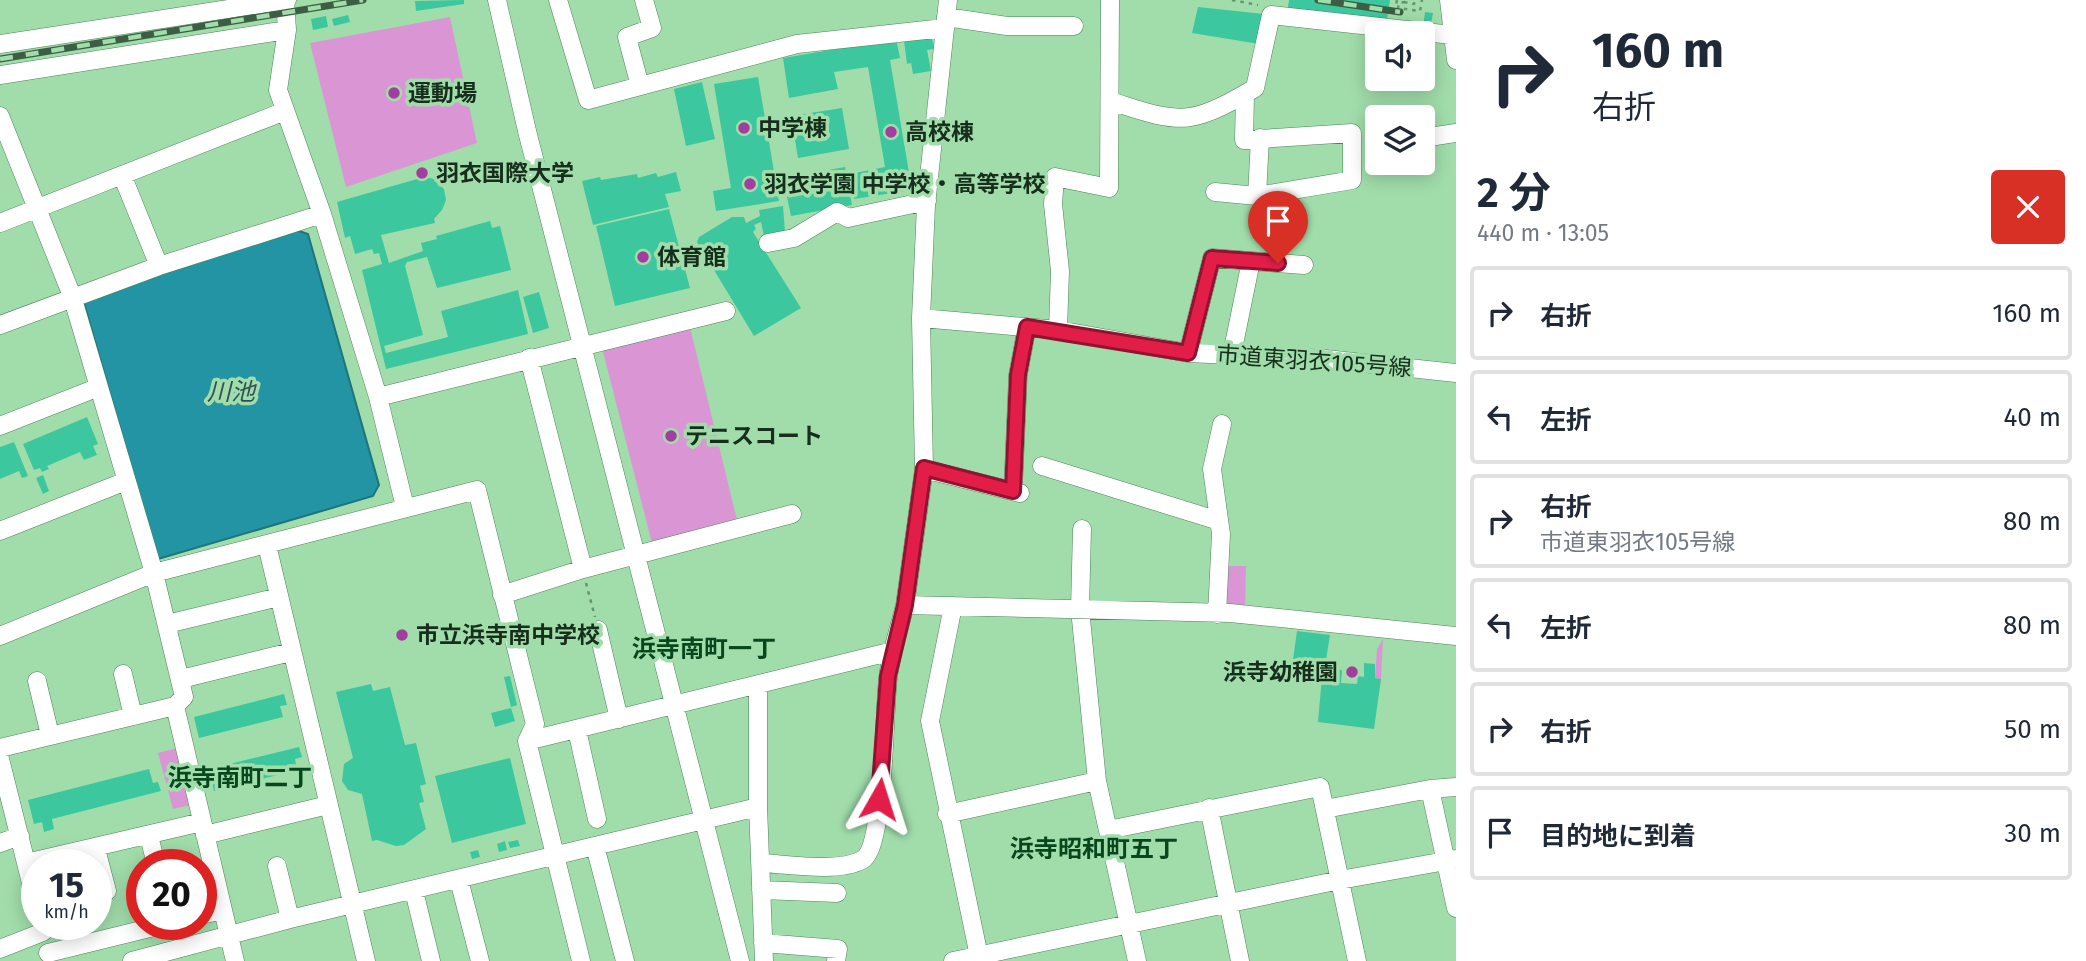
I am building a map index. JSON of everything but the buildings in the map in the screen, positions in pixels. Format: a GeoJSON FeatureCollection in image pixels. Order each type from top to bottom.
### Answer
{"type":"FeatureCollection","features":[{"type":"Feature","properties":{"kind":"street"},"geometry":{"type":"LineString","coordinates":[[0,44],[286,0],[287,30],[278,90],[322,214],[378,397],[404,507]]}},
{"type":"Feature","properties":{"kind":"street"},"geometry":{"type":"LineString","coordinates":[[497,0],[527,131],[740,961]]}},
{"type":"Feature","properties":{"kind":"street"},"geometry":{"type":"LineString","coordinates":[[558,0],[587,100],[797,44],[946,15],[1007,26],[1074,26]]}},
{"type":"Feature","properties":{"kind":"street"},"geometry":{"type":"LineString","coordinates":[[640,86],[627,37],[652,28],[644,0]]}},
{"type":"Feature","properties":{"kind":"street"},"geometry":{"type":"LineString","coordinates":[[1058,330],[1060,271],[1053,204],[1055,177],[1109,188],[1110,0]]}},
{"type":"Feature","properties":{"kind":"street"},"geometry":{"type":"LineString","coordinates":[[1449,0],[1456,60]]}},
{"type":"Feature","properties":{"kind":"street"},"geometry":{"type":"LineString","coordinates":[[1110,101],[1158,114],[1189,117],[1245,94],[1255,88],[1272,8],[1452,35]]}},
{"type":"Feature","properties":{"kind":"street"},"geometry":{"type":"LineString","coordinates":[[760,863],[835,866],[863,860],[873,848],[883,775],[884,711],[893,651],[905,605],[924,468],[921,318],[927,201],[946,15]]}},
{"type":"Feature","properties":{"kind":"street"},"geometry":{"type":"LineString","coordinates":[[0,75],[287,30]]}},
{"type":"Feature","properties":{"kind":"street"},"geometry":{"type":"LineString","coordinates":[[1215,192],[1257,196],[1352,180],[1352,133],[1244,140],[1245,94]]}},
{"type":"Feature","properties":{"kind":"street"},"geometry":{"type":"LineString","coordinates":[[0,223],[285,111]]}},
{"type":"Feature","properties":{"kind":"street"},"geometry":{"type":"LineString","coordinates":[[0,748],[175,706],[184,697],[154,573],[72,296],[1,120]]}},
{"type":"Feature","properties":{"kind":"street"},"geometry":{"type":"LineString","coordinates":[[1435,136],[1456,133]]}},
{"type":"Feature","properties":{"kind":"street"},"geometry":{"type":"LineString","coordinates":[[1257,196],[1259,138]]}},
{"type":"Feature","properties":{"kind":"street"},"geometry":{"type":"LineString","coordinates":[[122,175],[159,266]]}},
{"type":"Feature","properties":{"kind":"street"},"geometry":{"type":"LineString","coordinates":[[768,243],[794,237],[837,212],[848,218],[927,201]]}},
{"type":"Feature","properties":{"kind":"street"},"geometry":{"type":"LineString","coordinates":[[0,326],[72,296],[322,214]]}},
{"type":"Feature","properties":{"kind":"street"},"geometry":{"type":"LineString","coordinates":[[1188,353],[1212,258],[1304,265]]}},
{"type":"Feature","properties":{"kind":"street"},"geometry":{"type":"LineString","coordinates":[[1232,354],[1251,261]]}},
{"type":"Feature","properties":{"kind":"street"},"geometry":{"type":"LineString","coordinates":[[378,397],[726,311]]}},
{"type":"Feature","properties":{"kind":"street","name":"市道東羽衣105号線"},"geometry":{"type":"LineString","coordinates":[[921,318],[1058,330],[1188,353],[1325,359],[1456,373]]}},
{"type":"Feature","properties":{"kind":"street"},"geometry":{"type":"LineString","coordinates":[[924,468],[1016,492],[1017,388],[1027,327]]}},
{"type":"Feature","properties":{"kind":"street"},"geometry":{"type":"LineString","coordinates":[[529,358],[583,569]]}},
{"type":"Feature","properties":{"kind":"street"},"geometry":{"type":"LineString","coordinates":[[0,426],[99,387]]}},
{"type":"Feature","properties":{"kind":"street"},"geometry":{"type":"LineString","coordinates":[[1217,614],[1219,521],[1212,469],[1222,424]]}},
{"type":"Feature","properties":{"kind":"street"},"geometry":{"type":"LineString","coordinates":[[1042,466],[1219,521]]}},
{"type":"Feature","properties":{"kind":"street"},"geometry":{"type":"LineString","coordinates":[[0,531],[126,481]]}},
{"type":"Feature","properties":{"kind":"street"},"geometry":{"type":"LineString","coordinates":[[0,636],[154,573],[477,490],[536,724],[527,741],[581,961]]}},
{"type":"Feature","properties":{"kind":"street"},"geometry":{"type":"LineString","coordinates":[[502,595],[583,569],[792,514]]}},
{"type":"Feature","properties":{"kind":"street"},"geometry":{"type":"LineString","coordinates":[[1082,529],[1080,609],[1097,781],[1137,961]]}},
{"type":"Feature","properties":{"kind":"street"},"geometry":{"type":"LineString","coordinates":[[267,545],[366,961]]}},
{"type":"Feature","properties":{"kind":"street"},"geometry":{"type":"LineString","coordinates":[[167,624],[279,597]]}},
{"type":"Feature","properties":{"kind":"street"},"geometry":{"type":"LineString","coordinates":[[905,605],[1217,614],[1456,636]]}},
{"type":"Feature","properties":{"kind":"street"},"geometry":{"type":"LineString","coordinates":[[953,606],[930,722],[947,814],[980,958]]}},
{"type":"Feature","properties":{"kind":"street"},"geometry":{"type":"LineString","coordinates":[[598,630],[619,719]]}},
{"type":"Feature","properties":{"kind":"street"},"geometry":{"type":"LineString","coordinates":[[527,741],[893,651]]}},
{"type":"Feature","properties":{"kind":"street"},"geometry":{"type":"LineString","coordinates":[[181,679],[291,652]]}},
{"type":"Feature","properties":{"kind":"street"},"geometry":{"type":"LineString","coordinates":[[123,674],[133,716]]}},
{"type":"Feature","properties":{"kind":"street"},"geometry":{"type":"LineString","coordinates":[[37,681],[50,735]]}},
{"type":"Feature","properties":{"kind":"street"},"geometry":{"type":"LineString","coordinates":[[758,684],[758,807],[764,952],[838,949],[836,961]]}},
{"type":"Feature","properties":{"kind":"street"},"geometry":{"type":"LineString","coordinates":[[175,706],[235,961]]}},
{"type":"Feature","properties":{"kind":"street"},"geometry":{"type":"LineString","coordinates":[[576,730],[597,819]]}},
{"type":"Feature","properties":{"kind":"street"},"geometry":{"type":"LineString","coordinates":[[0,759],[23,849]]}},
{"type":"Feature","properties":{"kind":"street"},"geometry":{"type":"LineString","coordinates":[[947,814],[1097,781]]}},
{"type":"Feature","properties":{"kind":"street"},"geometry":{"type":"LineString","coordinates":[[1108,830],[1320,787],[1357,961]]}},
{"type":"Feature","properties":{"kind":"street"},"geometry":{"type":"LineString","coordinates":[[1325,809],[1430,789],[1456,788]]}},
{"type":"Feature","properties":{"kind":"street"},"geometry":{"type":"LineString","coordinates":[[1430,789],[1451,859],[1456,908]]}},
{"type":"Feature","properties":{"kind":"street"},"geometry":{"type":"LineString","coordinates":[[96,849],[149,836],[204,829],[328,805]]}},
{"type":"Feature","properties":{"kind":"street"},"geometry":{"type":"LineString","coordinates":[[133,961],[289,919],[758,807]]}},
{"type":"Feature","properties":{"kind":"street"},"geometry":{"type":"LineString","coordinates":[[1209,808],[1240,961]]}},
{"type":"Feature","properties":{"kind":"street"},"geometry":{"type":"LineString","coordinates":[[0,843],[20,835]]}},
{"type":"Feature","properties":{"kind":"street"},"geometry":{"type":"LineString","coordinates":[[149,836],[152,849]]}},
{"type":"Feature","properties":{"kind":"street"},"geometry":{"type":"LineString","coordinates":[[595,846],[625,961]]}},
{"type":"Feature","properties":{"kind":"street"},"geometry":{"type":"LineString","coordinates":[[953,961],[980,958],[1129,923],[1451,859]]}},
{"type":"Feature","properties":{"kind":"street"},"geometry":{"type":"LineString","coordinates":[[276,866],[289,919]]}},
{"type":"Feature","properties":{"kind":"street"},"geometry":{"type":"LineString","coordinates":[[459,880],[480,961]]}},
{"type":"Feature","properties":{"kind":"street"},"geometry":{"type":"LineString","coordinates":[[761,890],[838,893]]}},
{"type":"Feature","properties":{"kind":"street"},"geometry":{"type":"LineString","coordinates":[[414,891],[431,961]]}},
{"type":"Feature","properties":{"kind":"street"},"geometry":{"type":"LineString","coordinates":[[217,911],[223,910]]}},
{"type":"Feature","properties":{"kind":"street"},"geometry":{"type":"LineString","coordinates":[[49,957],[126,935]]}},
{"type":"Feature","properties":{"kind":"street"},"geometry":{"type":"LineString","coordinates":[[0,949],[21,938]]}},
{"type":"Feature","properties":{"kind":"path"},"geometry":{"type":"LineString","coordinates":[[1232,0],[1272,8]]}},
{"type":"Feature","properties":{"kind":"path"},"geometry":{"type":"LineString","coordinates":[[1393,21],[1396,0],[1415,4],[1415,0]]}},
{"type":"Feature","properties":{"kind":"path"},"geometry":{"type":"LineString","coordinates":[[1405,2],[1399,3],[1398,8],[1420,11],[1422,0]]}},
{"type":"Feature","properties":{"kind":"path"},"geometry":{"type":"LineString","coordinates":[[583,569],[598,630]]}},
{"type":"Feature","properties":{"kind":"shaded area","name":"運動場"},"geometry":{"type":"Polygon","coordinates":[[[450,17],[477,143],[346,187],[310,43],[450,17]]]}},
{"type":"Feature","properties":{"kind":"shaded area","name":"テニスコート"},"geometry":{"type":"Polygon","coordinates":[[[689,323],[739,528],[654,551],[601,344],[689,323]]]}},
{"type":"Feature","properties":{"kind":"shaded area"},"geometry":{"type":"Polygon","coordinates":[[[1227,566],[1246,566],[1245,610],[1226,610],[1227,566]]]}},
{"type":"Feature","properties":{"kind":"shaded area"},"geometry":{"type":"Polygon","coordinates":[[[1383,639],[1381,679],[1375,678],[1377,649],[1383,639]]]}},
{"type":"Feature","properties":{"kind":"shaded area"},"geometry":{"type":"Polygon","coordinates":[[[177,748],[191,805],[173,809],[158,753],[177,748]]]}},
{"type":"Feature","properties":{"kind":"water","name":"川池"},"geometry":{"type":"Polygon","coordinates":[[[293,229],[308,234],[379,485],[373,496],[158,559],[83,300],[293,229]]]}},
{"type":"Feature","properties":{"kind":"railway"},"geometry":{"type":"LineString","coordinates":[[0,59],[363,0]]}},
{"type":"Feature","properties":{"kind":"railway"},"geometry":{"type":"LineString","coordinates":[[1318,0],[1400,12]]}},
{"type":"Feature","properties":{"kind":"place","name":"運動場"},"geometry":{"type":"Point","coordinates":[394,93]}},
{"type":"Feature","properties":{"kind":"place","name":"中学棟"},"geometry":{"type":"Point","coordinates":[744,128]}},
{"type":"Feature","properties":{"kind":"place","name":"高校棟"},"geometry":{"type":"Point","coordinates":[891,132]}},
{"type":"Feature","properties":{"kind":"place","name":"羽衣国際大学"},"geometry":{"type":"Point","coordinates":[422,173]}},
{"type":"Feature","properties":{"kind":"place","name":"羽衣学園 中学校・高等学校"},"geometry":{"type":"Point","coordinates":[750,184]}},
{"type":"Feature","properties":{"kind":"place","name":"体育館"},"geometry":{"type":"Point","coordinates":[643,257]}},
{"type":"Feature","properties":{"kind":"place","name":"テニスコート"},"geometry":{"type":"Point","coordinates":[671,436]}},
{"type":"Feature","properties":{"kind":"place","name":"市立浜寺南中学校"},"geometry":{"type":"Point","coordinates":[402,635]}},
{"type":"Feature","properties":{"kind":"place","name":"浜寺幼稚園"},"geometry":{"type":"Point","coordinates":[1352,672]}},
{"type":"Feature","properties":{"kind":"district","name":"浜寺南町一丁"},"geometry":{"type":"Point","coordinates":[704,649]}},
{"type":"Feature","properties":{"kind":"district","name":"浜寺南町二丁"},"geometry":{"type":"Point","coordinates":[240,778]}},
{"type":"Feature","properties":{"kind":"district","name":"浜寺昭和町五丁"},"geometry":{"type":"Point","coordinates":[1094,849]}},
{"type":"Feature","properties":{"kind":"route"},"geometry":{"type":"LineString","coordinates":[[879,799],[883,775],[884,711],[888,676],[905,605],[924,468],[1013,491],[1013,428],[1018,375],[1027,327],[1188,353],[1212,258],[1278,263]]}}]}
